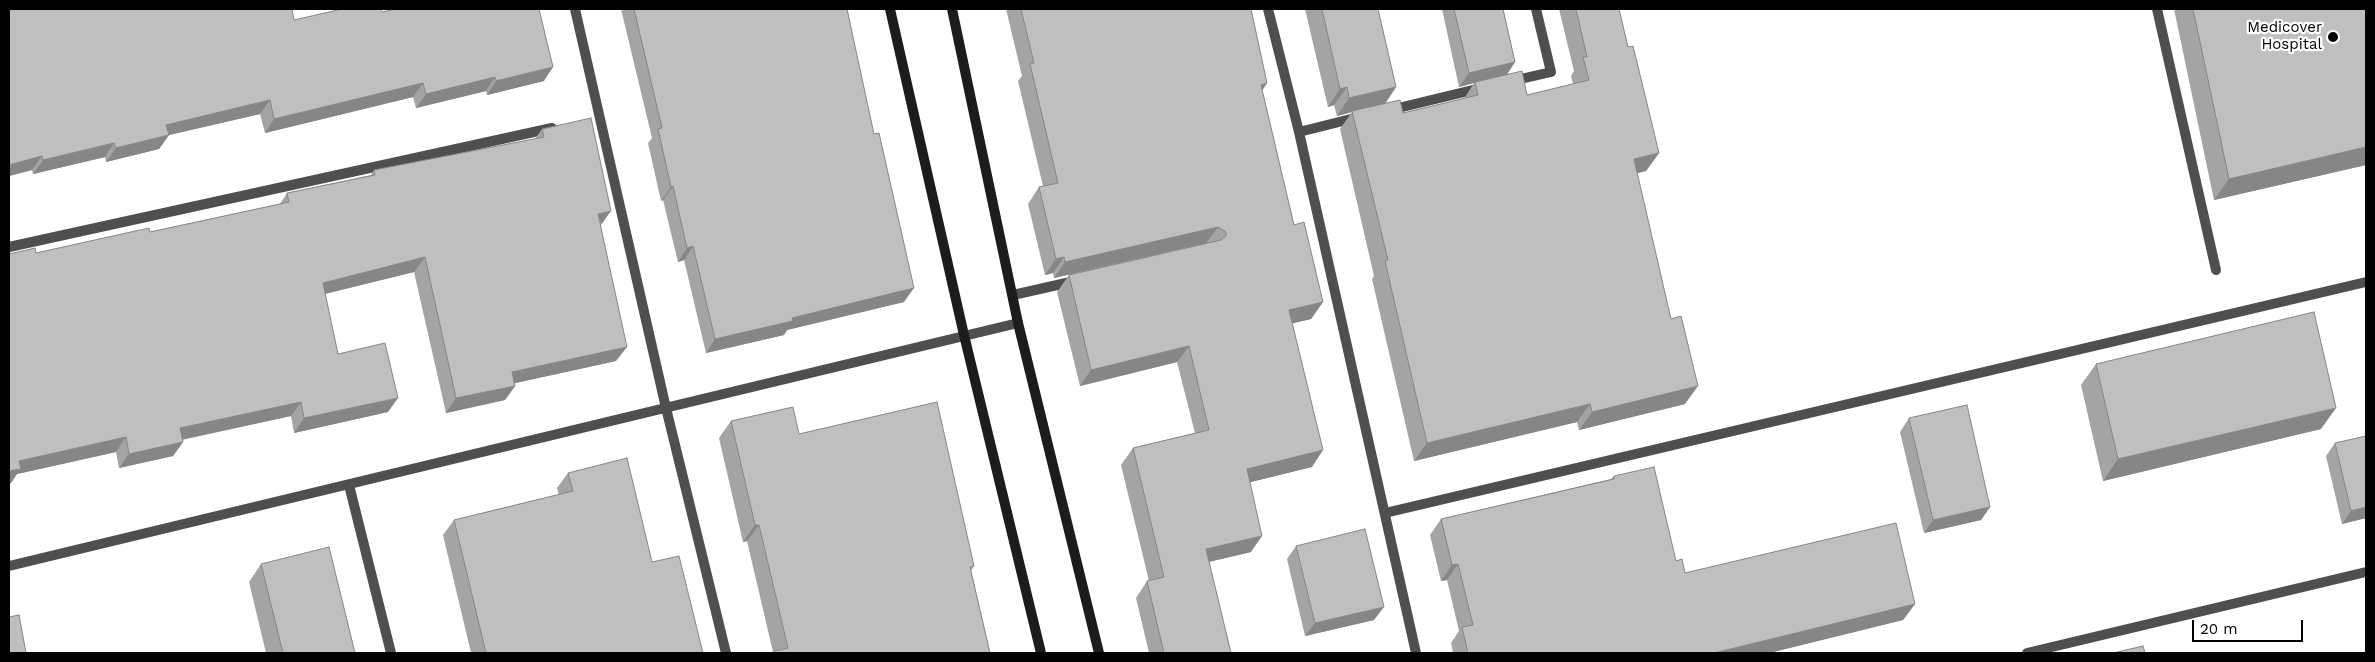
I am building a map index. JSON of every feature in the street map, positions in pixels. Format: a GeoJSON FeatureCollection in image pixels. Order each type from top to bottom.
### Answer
{"type":"FeatureCollection","features":[{"type":"Feature","properties":{"kind":"main road"},"geometry":{"type":"LineString","coordinates":[[890,9],[964,335],[1041,653]]}},
{"type":"Feature","properties":{"kind":"main road"},"geometry":{"type":"LineString","coordinates":[[952,9],[1018,323],[1099,653]]}},
{"type":"Feature","properties":{"kind":"street"},"geometry":{"type":"LineString","coordinates":[[575,9],[595,118],[726,653]]}},
{"type":"Feature","properties":{"kind":"street"},"geometry":{"type":"LineString","coordinates":[[1268,9],[1299,132],[1416,653]]}},
{"type":"Feature","properties":{"kind":"street"},"geometry":{"type":"LineString","coordinates":[[1299,132],[1551,72],[1536,9]]}},
{"type":"Feature","properties":{"kind":"street"},"geometry":{"type":"LineString","coordinates":[[2157,9],[2216,270]]}},
{"type":"Feature","properties":{"kind":"street"},"geometry":{"type":"LineString","coordinates":[[9,247],[561,126]]}},
{"type":"Feature","properties":{"kind":"street"},"geometry":{"type":"LineString","coordinates":[[1013,295],[1087,278]]}},
{"type":"Feature","properties":{"kind":"street"},"geometry":{"type":"LineString","coordinates":[[1385,513],[2366,282]]}},
{"type":"Feature","properties":{"kind":"street"},"geometry":{"type":"LineString","coordinates":[[9,566],[1018,323]]}},
{"type":"Feature","properties":{"kind":"street"},"geometry":{"type":"LineString","coordinates":[[349,485],[391,653]]}},
{"type":"Feature","properties":{"kind":"street"},"geometry":{"type":"LineString","coordinates":[[2028,653],[2366,572]]}},
{"type":"Feature","properties":{"kind":"building"},"geometry":{"type":"Polygon","coordinates":[[[9,9],[292,9],[294,20],[342,9],[381,9],[382,12],[395,9],[539,9],[553,67],[496,81],[495,77],[426,94],[423,83],[274,119],[270,100],[166,125],[169,135],[116,148],[114,143],[43,160],[42,156],[9,165],[9,9]]]}},
{"type":"Feature","properties":{"kind":"building"},"geometry":{"type":"Polygon","coordinates":[[[634,9],[847,9],[874,134],[879,133],[914,288],[792,318],[793,321],[715,339],[693,246],[687,248],[673,186],[671,187],[658,129],[662,128],[634,9]]]}},
{"type":"Feature","properties":{"kind":"building"},"geometry":{"type":"Polygon","coordinates":[[[1021,9],[1251,9],[1267,83],[1261,85],[1294,225],[1304,222],[1323,302],[1289,310],[1323,450],[1247,469],[1262,536],[1206,549],[1231,653],[1164,653],[1147,581],[1164,577],[1133,448],[1209,430],[1189,346],[1091,370],[1069,275],[1221,240],[1226,236],[1226,232],[1218,227],[1065,262],[1064,257],[1056,259],[1039,187],[1058,183],[1030,64],[1034,63],[1021,9]]]}},
{"type":"Feature","properties":{"kind":"building"},"geometry":{"type":"Polygon","coordinates":[[[1322,9],[1378,9],[1396,87],[1349,98],[1347,87],[1340,89],[1322,9]]]}},
{"type":"Feature","properties":{"kind":"building"},"geometry":{"type":"Polygon","coordinates":[[[1454,9],[1503,9],[1515,62],[1469,73],[1454,9]]]}},
{"type":"Feature","properties":{"kind":"building"},"geometry":{"type":"Polygon","coordinates":[[[1576,9],[1619,9],[1628,47],[1633,46],[1659,153],[1634,159],[1671,319],[1681,316],[1698,386],[1592,412],[1590,404],[1427,443],[1385,261],[1388,260],[1352,111],[1400,100],[1403,113],[1478,95],[1475,82],[1522,71],[1527,95],[1589,80],[1583,57],[1587,57],[1576,9]]]}},
{"type":"Feature","properties":{"kind":"building"},"geometry":{"type":"Polygon","coordinates":[[[2193,9],[2366,9],[2366,147],[2229,179],[2193,9]]]}},
{"type":"Feature","properties":{"kind":"building"},"geometry":{"type":"Polygon","coordinates":[[[591,118],[611,211],[598,214],[627,347],[512,372],[515,386],[456,398],[425,257],[323,283],[338,354],[385,343],[398,398],[304,418],[301,402],[180,428],[183,442],[129,454],[126,437],[19,461],[21,469],[9,471],[9,254],[35,248],[36,253],[149,228],[150,232],[289,202],[287,193],[375,175],[374,170],[544,137],[542,129],[591,118]]]}},
{"type":"Feature","properties":{"kind":"building"},"geometry":{"type":"Polygon","coordinates":[[[2314,312],[2336,408],[2118,459],[2096,364],[2314,312]]]}},
{"type":"Feature","properties":{"kind":"building"},"geometry":{"type":"Polygon","coordinates":[[[937,402],[974,566],[970,567],[990,653],[774,653],[774,651],[788,648],[759,525],[755,525],[731,421],[793,407],[799,434],[937,402]]]}},
{"type":"Feature","properties":{"kind":"building"},"geometry":{"type":"Polygon","coordinates":[[[1967,405],[1990,507],[1933,520],[1909,418],[1967,405]]]}},
{"type":"Feature","properties":{"kind":"building"},"geometry":{"type":"Polygon","coordinates":[[[2366,436],[2366,507],[2351,511],[2335,443],[2366,436]]]}},
{"type":"Feature","properties":{"kind":"building"},"geometry":{"type":"Polygon","coordinates":[[[627,458],[652,562],[679,556],[703,653],[486,653],[454,520],[573,491],[568,473],[627,458]]]}},
{"type":"Feature","properties":{"kind":"building"},"geometry":{"type":"Polygon","coordinates":[[[1654,467],[1676,561],[1682,559],[1685,573],[1896,523],[1915,604],[1714,653],[1468,653],[1462,627],[1473,625],[1458,564],[1452,565],[1441,519],[1614,479],[1614,476],[1654,467]]]}},
{"type":"Feature","properties":{"kind":"building"},"geometry":{"type":"Polygon","coordinates":[[[1365,529],[1384,607],[1315,623],[1296,546],[1365,529]]]}},
{"type":"Feature","properties":{"kind":"building"},"geometry":{"type":"Polygon","coordinates":[[[329,547],[355,653],[283,653],[261,564],[329,547]]]}},
{"type":"Feature","properties":{"kind":"building"},"geometry":{"type":"Polygon","coordinates":[[[19,615],[26,653],[9,653],[9,617],[19,615]]]}},
{"type":"Feature","properties":{"kind":"building"},"geometry":{"type":"Polygon","coordinates":[[[2143,646],[2145,653],[2113,653],[2143,646]]]}},
{"type":"Feature","properties":{"kind":"place","name":"Medicover Hospital"},"geometry":{"type":"Point","coordinates":[2333,37]}}]}
